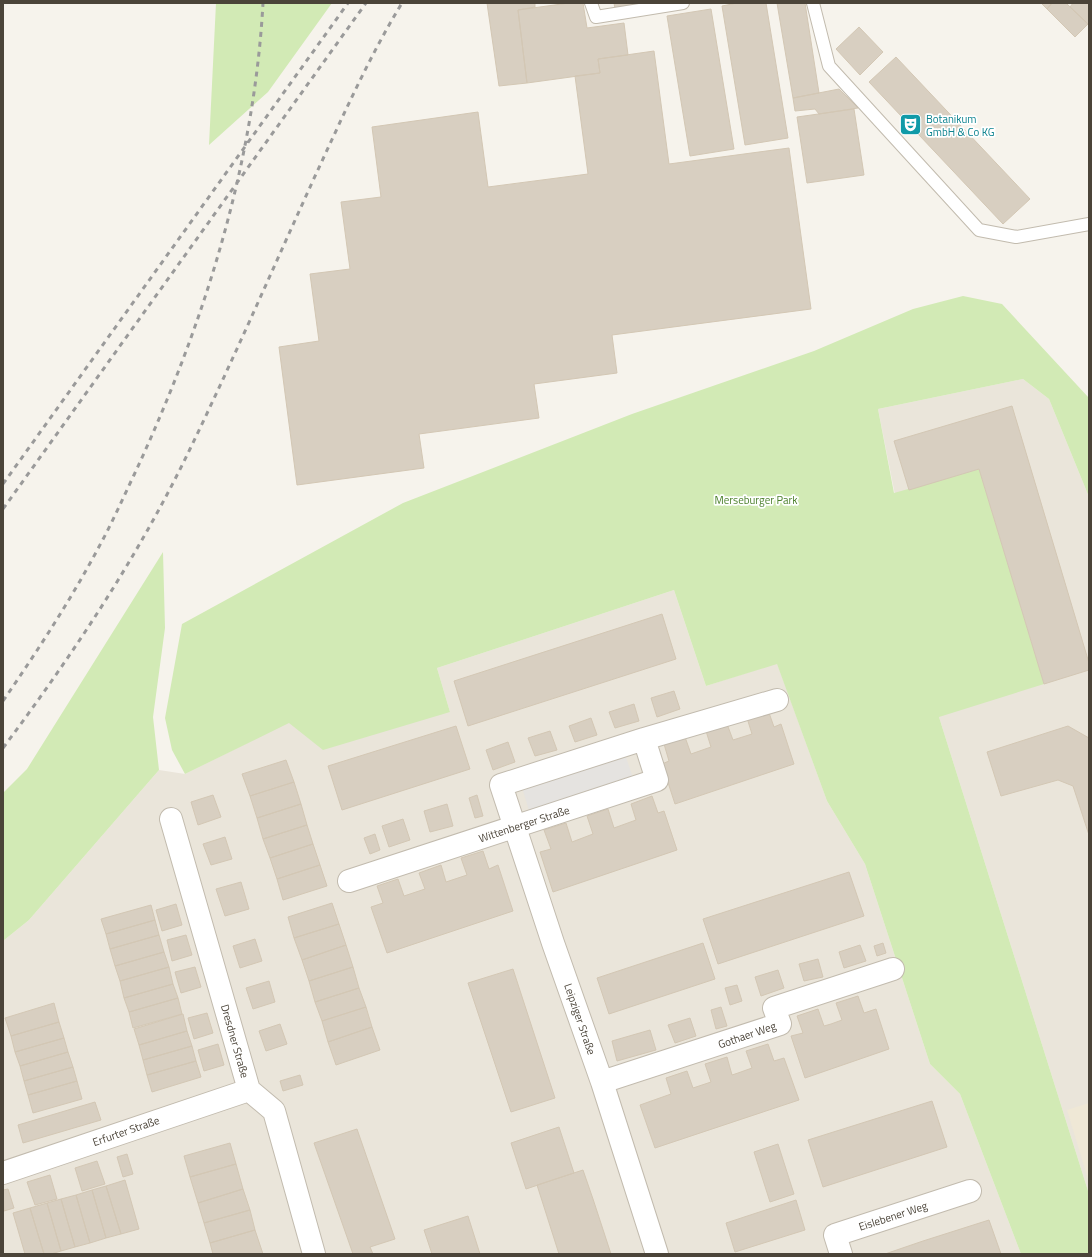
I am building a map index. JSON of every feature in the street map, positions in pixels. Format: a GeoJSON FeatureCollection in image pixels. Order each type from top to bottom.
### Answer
{"type":"FeatureCollection","features":[{"type":"Feature","properties":{"kind":"street"},"geometry":{"type":"LineString","coordinates":[[644,739],[777,700]]}},
{"type":"Feature","properties":{"kind":"street","name":"Leipziger Straße"},"geometry":{"type":"LineString","coordinates":[[644,739],[501,785],[553,943],[602,1082],[657,1254]]}},
{"type":"Feature","properties":{"kind":"street","name":"Wittenberger Straße"},"geometry":{"type":"LineString","coordinates":[[349,882],[657,780],[644,739]]}},
{"type":"Feature","properties":{"kind":"street","name":"Dresdner Straße"},"geometry":{"type":"LineString","coordinates":[[171,819],[249,1090],[274,1111],[314,1254]]}},
{"type":"Feature","properties":{"kind":"street","name":"Gothaer Weg"},"geometry":{"type":"LineString","coordinates":[[602,1082],[780,1024],[774,1008],[893,969]]}},
{"type":"Feature","properties":{"kind":"street","name":"Erfurter Straße"},"geometry":{"type":"LineString","coordinates":[[3,1173],[249,1090]]}},
{"type":"Feature","properties":{"kind":"street","name":"Eislebener Weg"},"geometry":{"type":"LineString","coordinates":[[841,1254],[835,1234],[970,1191]]}},
{"type":"Feature","properties":{"kind":"lane"},"geometry":{"type":"LineString","coordinates":[[591,3],[596,18],[683,3]]}},
{"type":"Feature","properties":{"kind":"lane"},"geometry":{"type":"LineString","coordinates":[[813,3],[829,66],[979,230],[1016,237],[1089,224]]}},
{"type":"Feature","properties":{"kind":"shaded area"},"geometry":{"type":"Polygon","coordinates":[[[1023,379],[1049,399],[1089,497],[1089,1194],[939,717],[878,409],[1023,379]]]}},
{"type":"Feature","properties":{"kind":"shaded area"},"geometry":{"type":"Polygon","coordinates":[[[674,590],[706,686],[777,663],[827,801],[865,864],[930,1064],[960,1094],[1021,1254],[3,1254],[3,941],[29,920],[159,770],[185,774],[289,722],[450,712],[437,668],[674,590]]]}},
{"type":"Feature","properties":{"kind":"shaded area"},"geometry":{"type":"Polygon","coordinates":[[[625,754],[633,778],[529,811],[522,787],[625,754]]]}},
{"type":"Feature","properties":{"kind":"shaded area"},"geometry":{"type":"Polygon","coordinates":[[[1089,1103],[1089,1182],[1067,1110],[1089,1103]]]}},
{"type":"Feature","properties":{"kind":"green space"},"geometry":{"type":"Polygon","coordinates":[[[216,3],[332,3],[268,92],[209,145],[216,3]]]}},
{"type":"Feature","properties":{"kind":"green space","name":"Merseburger Park"},"geometry":{"type":"Polygon","coordinates":[[[963,296],[1002,304],[1089,398],[1089,497],[1049,399],[1023,379],[878,409],[894,493],[979,469],[1044,684],[939,717],[1089,1194],[1089,1254],[1021,1254],[960,1094],[930,1064],[865,864],[827,801],[777,664],[706,686],[674,590],[437,668],[450,712],[323,750],[289,723],[185,774],[172,750],[165,718],[182,624],[403,503],[632,414],[814,351],[913,309],[963,296]]]}},
{"type":"Feature","properties":{"kind":"green space"},"geometry":{"type":"Polygon","coordinates":[[[163,552],[165,628],[153,717],[159,770],[29,920],[3,941],[3,793],[27,769],[163,552]]]}},
{"type":"Feature","properties":{"kind":"building"},"geometry":{"type":"Polygon","coordinates":[[[487,3],[535,3],[535,7],[518,10],[527,83],[499,86],[487,3]]]}},
{"type":"Feature","properties":{"kind":"building"},"geometry":{"type":"Polygon","coordinates":[[[569,3],[583,3],[587,28],[624,23],[628,55],[598,59],[600,73],[527,83],[518,10],[569,3]]]}},
{"type":"Feature","properties":{"kind":"building"},"geometry":{"type":"Polygon","coordinates":[[[614,3],[641,3],[615,9],[614,3]]]}},
{"type":"Feature","properties":{"kind":"building"},"geometry":{"type":"Polygon","coordinates":[[[737,3],[766,3],[788,138],[745,145],[722,6],[737,3]]]}},
{"type":"Feature","properties":{"kind":"building"},"geometry":{"type":"Polygon","coordinates":[[[777,3],[805,3],[819,93],[793,98],[777,3]]]}},
{"type":"Feature","properties":{"kind":"building"},"geometry":{"type":"Polygon","coordinates":[[[1041,3],[1052,3],[1047,9],[1041,3]]]}},
{"type":"Feature","properties":{"kind":"building"},"geometry":{"type":"Polygon","coordinates":[[[1052,3],[1066,3],[1088,24],[1075,37],[1047,9],[1052,3]]]}},
{"type":"Feature","properties":{"kind":"building"},"geometry":{"type":"Polygon","coordinates":[[[1073,3],[1089,3],[1089,25],[1070,7],[1073,3]]]}},
{"type":"Feature","properties":{"kind":"building"},"geometry":{"type":"Polygon","coordinates":[[[711,9],[734,149],[690,156],[667,16],[711,9]]]}},
{"type":"Feature","properties":{"kind":"building"},"geometry":{"type":"Polygon","coordinates":[[[859,27],[883,52],[860,75],[836,49],[859,27]]]}},
{"type":"Feature","properties":{"kind":"building"},"geometry":{"type":"Polygon","coordinates":[[[654,51],[669,164],[789,148],[811,309],[612,335],[617,373],[534,384],[539,418],[419,434],[424,468],[297,485],[279,347],[319,341],[310,274],[350,269],[341,202],[381,197],[372,127],[478,112],[488,187],[588,174],[575,76],[600,73],[598,59],[654,51]]]}},
{"type":"Feature","properties":{"kind":"building"},"geometry":{"type":"Polygon","coordinates":[[[896,57],[1030,199],[1003,224],[869,82],[896,57]]]}},
{"type":"Feature","properties":{"kind":"building"},"geometry":{"type":"Polygon","coordinates":[[[839,89],[858,108],[819,114],[815,109],[795,111],[793,98],[839,89]]]}},
{"type":"Feature","properties":{"kind":"building"},"geometry":{"type":"Polygon","coordinates":[[[854,109],[864,175],[807,183],[797,117],[854,109]]]}},
{"type":"Feature","properties":{"kind":"building"},"geometry":{"type":"Polygon","coordinates":[[[1012,406],[1089,663],[1089,670],[1044,684],[979,469],[909,490],[894,441],[1012,406]]]}},
{"type":"Feature","properties":{"kind":"building"},"geometry":{"type":"Polygon","coordinates":[[[662,614],[676,659],[468,726],[454,681],[662,614]]]}},
{"type":"Feature","properties":{"kind":"building"},"geometry":{"type":"Polygon","coordinates":[[[674,691],[680,709],[657,717],[651,698],[674,691]]]}},
{"type":"Feature","properties":{"kind":"building"},"geometry":{"type":"Polygon","coordinates":[[[634,704],[639,721],[615,728],[609,712],[634,704]]]}},
{"type":"Feature","properties":{"kind":"building"},"geometry":{"type":"Polygon","coordinates":[[[768,710],[774,727],[781,724],[794,764],[675,804],[662,764],[669,761],[664,744],[685,737],[691,754],[711,747],[706,731],[727,724],[733,740],[752,734],[747,718],[768,710]]]}},
{"type":"Feature","properties":{"kind":"building"},"geometry":{"type":"Polygon","coordinates":[[[591,718],[597,735],[575,742],[569,726],[591,718]]]}},
{"type":"Feature","properties":{"kind":"building"},"geometry":{"type":"Polygon","coordinates":[[[456,726],[470,769],[342,810],[328,766],[456,726]]]}},
{"type":"Feature","properties":{"kind":"building"},"geometry":{"type":"Polygon","coordinates":[[[1068,726],[1089,738],[1089,835],[1073,786],[1058,780],[1001,796],[987,752],[1068,726]]]}},
{"type":"Feature","properties":{"kind":"building"},"geometry":{"type":"Polygon","coordinates":[[[550,731],[557,750],[535,756],[528,738],[550,731]]]}},
{"type":"Feature","properties":{"kind":"building"},"geometry":{"type":"Polygon","coordinates":[[[508,742],[515,762],[493,770],[486,750],[508,742]]]}},
{"type":"Feature","properties":{"kind":"building"},"geometry":{"type":"Polygon","coordinates":[[[286,760],[294,782],[250,796],[242,774],[286,760]]]}},
{"type":"Feature","properties":{"kind":"building"},"geometry":{"type":"Polygon","coordinates":[[[294,782],[301,804],[257,818],[250,796],[294,782]]]}},
{"type":"Feature","properties":{"kind":"building"},"geometry":{"type":"Polygon","coordinates":[[[213,795],[221,817],[198,825],[191,802],[213,795]]]}},
{"type":"Feature","properties":{"kind":"building"},"geometry":{"type":"Polygon","coordinates":[[[477,795],[483,816],[475,818],[469,798],[477,795]]]}},
{"type":"Feature","properties":{"kind":"building"},"geometry":{"type":"Polygon","coordinates":[[[652,796],[658,813],[664,811],[677,850],[553,892],[540,852],[551,849],[544,830],[566,823],[572,842],[593,834],[587,816],[608,809],[614,828],[636,820],[631,804],[652,796]]]}},
{"type":"Feature","properties":{"kind":"building"},"geometry":{"type":"Polygon","coordinates":[[[301,804],[307,825],[263,839],[257,818],[301,804]]]}},
{"type":"Feature","properties":{"kind":"building"},"geometry":{"type":"Polygon","coordinates":[[[447,804],[453,826],[430,832],[424,811],[447,804]]]}},
{"type":"Feature","properties":{"kind":"building"},"geometry":{"type":"Polygon","coordinates":[[[403,819],[410,840],[389,847],[382,826],[403,819]]]}},
{"type":"Feature","properties":{"kind":"building"},"geometry":{"type":"Polygon","coordinates":[[[307,825],[313,844],[270,858],[263,839],[307,825]]]}},
{"type":"Feature","properties":{"kind":"building"},"geometry":{"type":"Polygon","coordinates":[[[375,834],[380,850],[370,854],[364,838],[375,834]]]}},
{"type":"Feature","properties":{"kind":"building"},"geometry":{"type":"Polygon","coordinates":[[[225,837],[232,859],[211,865],[203,844],[225,837]]]}},
{"type":"Feature","properties":{"kind":"building"},"geometry":{"type":"Polygon","coordinates":[[[313,844],[320,865],[277,879],[270,858],[313,844]]]}},
{"type":"Feature","properties":{"kind":"building"},"geometry":{"type":"Polygon","coordinates":[[[483,851],[489,869],[498,865],[513,911],[387,953],[371,907],[383,903],[377,886],[398,879],[404,896],[425,889],[419,873],[441,865],[446,882],[467,875],[461,858],[483,851]]]}},
{"type":"Feature","properties":{"kind":"building"},"geometry":{"type":"Polygon","coordinates":[[[320,865],[327,886],[283,900],[277,879],[320,865]]]}},
{"type":"Feature","properties":{"kind":"building"},"geometry":{"type":"Polygon","coordinates":[[[849,872],[864,916],[718,964],[703,919],[849,872]]]}},
{"type":"Feature","properties":{"kind":"building"},"geometry":{"type":"Polygon","coordinates":[[[241,882],[249,909],[225,916],[216,889],[241,882]]]}},
{"type":"Feature","properties":{"kind":"building"},"geometry":{"type":"Polygon","coordinates":[[[332,903],[339,924],[294,938],[288,917],[332,903]]]}},
{"type":"Feature","properties":{"kind":"building"},"geometry":{"type":"Polygon","coordinates":[[[176,904],[182,925],[162,931],[156,910],[176,904]]]}},
{"type":"Feature","properties":{"kind":"building"},"geometry":{"type":"Polygon","coordinates":[[[151,905],[155,920],[106,934],[101,919],[151,905]]]}},
{"type":"Feature","properties":{"kind":"building"},"geometry":{"type":"Polygon","coordinates":[[[155,920],[159,935],[110,949],[106,934],[155,920]]]}},
{"type":"Feature","properties":{"kind":"building"},"geometry":{"type":"Polygon","coordinates":[[[339,924],[346,945],[302,960],[294,938],[339,924]]]}},
{"type":"Feature","properties":{"kind":"building"},"geometry":{"type":"Polygon","coordinates":[[[159,935],[164,952],[115,966],[110,949],[159,935]]]}},
{"type":"Feature","properties":{"kind":"building"},"geometry":{"type":"Polygon","coordinates":[[[186,935],[192,955],[172,961],[167,940],[186,935]]]}},
{"type":"Feature","properties":{"kind":"building"},"geometry":{"type":"Polygon","coordinates":[[[255,939],[262,961],[240,968],[233,946],[255,939]]]}},
{"type":"Feature","properties":{"kind":"building"},"geometry":{"type":"Polygon","coordinates":[[[703,943],[715,979],[609,1014],[597,978],[703,943]]]}},
{"type":"Feature","properties":{"kind":"building"},"geometry":{"type":"Polygon","coordinates":[[[883,943],[886,953],[877,956],[874,946],[883,943]]]}},
{"type":"Feature","properties":{"kind":"building"},"geometry":{"type":"Polygon","coordinates":[[[346,945],[353,967],[309,981],[302,960],[346,945]]]}},
{"type":"Feature","properties":{"kind":"building"},"geometry":{"type":"Polygon","coordinates":[[[860,945],[866,961],[844,968],[839,952],[860,945]]]}},
{"type":"Feature","properties":{"kind":"building"},"geometry":{"type":"Polygon","coordinates":[[[164,952],[169,967],[120,981],[115,966],[164,952]]]}},
{"type":"Feature","properties":{"kind":"building"},"geometry":{"type":"Polygon","coordinates":[[[818,959],[823,977],[804,981],[799,964],[818,959]]]}},
{"type":"Feature","properties":{"kind":"building"},"geometry":{"type":"Polygon","coordinates":[[[169,967],[173,984],[124,998],[120,981],[169,967]]]}},
{"type":"Feature","properties":{"kind":"building"},"geometry":{"type":"Polygon","coordinates":[[[195,967],[201,987],[181,993],[175,972],[195,967]]]}},
{"type":"Feature","properties":{"kind":"building"},"geometry":{"type":"Polygon","coordinates":[[[353,967],[359,988],[315,1002],[309,981],[353,967]]]}},
{"type":"Feature","properties":{"kind":"building"},"geometry":{"type":"Polygon","coordinates":[[[513,969],[555,1098],[511,1112],[468,983],[513,969]]]}},
{"type":"Feature","properties":{"kind":"building"},"geometry":{"type":"Polygon","coordinates":[[[778,970],[784,988],[761,996],[755,977],[778,970]]]}},
{"type":"Feature","properties":{"kind":"building"},"geometry":{"type":"Polygon","coordinates":[[[269,981],[275,1002],[253,1009],[246,988],[269,981]]]}},
{"type":"Feature","properties":{"kind":"building"},"geometry":{"type":"Polygon","coordinates":[[[173,984],[178,998],[129,1012],[124,998],[173,984]]]}},
{"type":"Feature","properties":{"kind":"building"},"geometry":{"type":"Polygon","coordinates":[[[737,985],[742,1001],[730,1005],[725,988],[737,985]]]}},
{"type":"Feature","properties":{"kind":"building"},"geometry":{"type":"Polygon","coordinates":[[[359,988],[366,1007],[322,1021],[315,1002],[359,988]]]}},
{"type":"Feature","properties":{"kind":"building"},"geometry":{"type":"Polygon","coordinates":[[[858,996],[864,1013],[876,1009],[889,1049],[805,1078],[791,1036],[803,1033],[797,1016],[818,1009],[824,1026],[831,1024],[842,1020],[836,1003],[858,996]]]}},
{"type":"Feature","properties":{"kind":"building"},"geometry":{"type":"Polygon","coordinates":[[[178,998],[182,1014],[133,1028],[129,1012],[178,998]]]}},
{"type":"Feature","properties":{"kind":"building"},"geometry":{"type":"Polygon","coordinates":[[[54,1003],[59,1022],[11,1036],[5,1018],[54,1003]]]}},
{"type":"Feature","properties":{"kind":"building"},"geometry":{"type":"Polygon","coordinates":[[[366,1007],[372,1027],[328,1042],[322,1021],[366,1007]]]}},
{"type":"Feature","properties":{"kind":"building"},"geometry":{"type":"Polygon","coordinates":[[[721,1007],[727,1026],[716,1029],[711,1010],[721,1007]]]}},
{"type":"Feature","properties":{"kind":"building"},"geometry":{"type":"Polygon","coordinates":[[[207,1013],[213,1033],[194,1039],[188,1018],[207,1013]]]}},
{"type":"Feature","properties":{"kind":"building"},"geometry":{"type":"Polygon","coordinates":[[[183,1014],[187,1031],[139,1045],[134,1029],[183,1014]]]}},
{"type":"Feature","properties":{"kind":"building"},"geometry":{"type":"Polygon","coordinates":[[[690,1018],[696,1036],[675,1043],[668,1025],[690,1018]]]}},
{"type":"Feature","properties":{"kind":"building"},"geometry":{"type":"Polygon","coordinates":[[[59,1022],[64,1038],[15,1052],[11,1036],[59,1022]]]}},
{"type":"Feature","properties":{"kind":"building"},"geometry":{"type":"Polygon","coordinates":[[[280,1024],[287,1044],[266,1051],[259,1031],[280,1024]]]}},
{"type":"Feature","properties":{"kind":"building"},"geometry":{"type":"Polygon","coordinates":[[[372,1027],[380,1050],[336,1065],[328,1042],[372,1027]]]}},
{"type":"Feature","properties":{"kind":"building"},"geometry":{"type":"Polygon","coordinates":[[[650,1030],[656,1050],[617,1061],[612,1041],[650,1030]]]}},
{"type":"Feature","properties":{"kind":"building"},"geometry":{"type":"Polygon","coordinates":[[[187,1031],[192,1046],[143,1060],[139,1045],[187,1031]]]}},
{"type":"Feature","properties":{"kind":"building"},"geometry":{"type":"Polygon","coordinates":[[[64,1038],[68,1052],[20,1066],[15,1052],[64,1038]]]}},
{"type":"Feature","properties":{"kind":"building"},"geometry":{"type":"Polygon","coordinates":[[[218,1044],[224,1065],[204,1071],[198,1050],[218,1044]]]}},
{"type":"Feature","properties":{"kind":"building"},"geometry":{"type":"Polygon","coordinates":[[[768,1044],[774,1061],[784,1058],[799,1100],[655,1148],[640,1105],[671,1094],[666,1078],[687,1071],[693,1088],[711,1082],[705,1064],[727,1057],[732,1075],[738,1073],[752,1068],[746,1051],[768,1044]]]}},
{"type":"Feature","properties":{"kind":"building"},"geometry":{"type":"Polygon","coordinates":[[[192,1046],[196,1061],[147,1075],[143,1060],[192,1046]]]}},
{"type":"Feature","properties":{"kind":"building"},"geometry":{"type":"Polygon","coordinates":[[[68,1052],[73,1067],[24,1081],[20,1066],[68,1052]]]}},
{"type":"Feature","properties":{"kind":"building"},"geometry":{"type":"Polygon","coordinates":[[[196,1061],[201,1077],[152,1092],[147,1075],[196,1061]]]}},
{"type":"Feature","properties":{"kind":"building"},"geometry":{"type":"Polygon","coordinates":[[[73,1067],[77,1081],[28,1095],[24,1081],[73,1067]]]}},
{"type":"Feature","properties":{"kind":"building"},"geometry":{"type":"Polygon","coordinates":[[[300,1075],[303,1085],[283,1091],[280,1081],[300,1075]]]}},
{"type":"Feature","properties":{"kind":"building"},"geometry":{"type":"Polygon","coordinates":[[[77,1081],[82,1099],[33,1113],[28,1095],[77,1081]]]}},
{"type":"Feature","properties":{"kind":"building"},"geometry":{"type":"Polygon","coordinates":[[[932,1101],[947,1147],[823,1187],[808,1140],[932,1101]]]}},
{"type":"Feature","properties":{"kind":"building"},"geometry":{"type":"Polygon","coordinates":[[[95,1102],[101,1120],[23,1143],[18,1125],[95,1102]]]}},
{"type":"Feature","properties":{"kind":"building"},"geometry":{"type":"Polygon","coordinates":[[[559,1127],[574,1173],[526,1189],[511,1143],[559,1127]]]}},
{"type":"Feature","properties":{"kind":"building"},"geometry":{"type":"Polygon","coordinates":[[[357,1129],[395,1239],[370,1247],[373,1254],[353,1254],[314,1143],[357,1129]]]}},
{"type":"Feature","properties":{"kind":"building"},"geometry":{"type":"Polygon","coordinates":[[[230,1143],[236,1164],[190,1177],[184,1156],[230,1143]]]}},
{"type":"Feature","properties":{"kind":"building"},"geometry":{"type":"Polygon","coordinates":[[[778,1144],[794,1194],[770,1202],[754,1152],[778,1144]]]}},
{"type":"Feature","properties":{"kind":"building"},"geometry":{"type":"Polygon","coordinates":[[[127,1154],[133,1174],[123,1177],[117,1157],[127,1154]]]}},
{"type":"Feature","properties":{"kind":"building"},"geometry":{"type":"Polygon","coordinates":[[[97,1161],[105,1184],[82,1191],[75,1168],[97,1161]]]}},
{"type":"Feature","properties":{"kind":"building"},"geometry":{"type":"Polygon","coordinates":[[[236,1164],[243,1189],[198,1203],[190,1177],[236,1164]]]}},
{"type":"Feature","properties":{"kind":"building"},"geometry":{"type":"Polygon","coordinates":[[[583,1170],[611,1254],[559,1254],[537,1185],[583,1170]]]}},
{"type":"Feature","properties":{"kind":"building"},"geometry":{"type":"Polygon","coordinates":[[[50,1175],[57,1199],[35,1205],[27,1182],[50,1175]]]}},
{"type":"Feature","properties":{"kind":"building"},"geometry":{"type":"Polygon","coordinates":[[[125,1180],[139,1229],[121,1234],[106,1186],[125,1180]]]}},
{"type":"Feature","properties":{"kind":"building"},"geometry":{"type":"Polygon","coordinates":[[[106,1186],[121,1234],[106,1238],[92,1190],[106,1186]]]}},
{"type":"Feature","properties":{"kind":"building"},"geometry":{"type":"Polygon","coordinates":[[[8,1189],[14,1208],[4,1211],[3,1190],[8,1189]]]}},
{"type":"Feature","properties":{"kind":"building"},"geometry":{"type":"Polygon","coordinates":[[[243,1189],[250,1210],[204,1223],[198,1203],[243,1189]]]}},
{"type":"Feature","properties":{"kind":"building"},"geometry":{"type":"Polygon","coordinates":[[[92,1190],[106,1238],[90,1243],[76,1195],[92,1190]]]}},
{"type":"Feature","properties":{"kind":"building"},"geometry":{"type":"Polygon","coordinates":[[[76,1195],[90,1243],[75,1247],[61,1199],[76,1195]]]}},
{"type":"Feature","properties":{"kind":"building"},"geometry":{"type":"Polygon","coordinates":[[[61,1199],[75,1247],[61,1251],[47,1203],[61,1199]]]}},
{"type":"Feature","properties":{"kind":"building"},"geometry":{"type":"Polygon","coordinates":[[[796,1200],[805,1230],[735,1252],[726,1223],[796,1200]]]}},
{"type":"Feature","properties":{"kind":"building"},"geometry":{"type":"Polygon","coordinates":[[[47,1203],[61,1251],[51,1254],[44,1254],[30,1208],[47,1203]]]}},
{"type":"Feature","properties":{"kind":"building"},"geometry":{"type":"Polygon","coordinates":[[[30,1208],[44,1254],[25,1254],[13,1213],[30,1208]]]}},
{"type":"Feature","properties":{"kind":"building"},"geometry":{"type":"Polygon","coordinates":[[[250,1210],[255,1230],[210,1243],[204,1223],[250,1210]]]}},
{"type":"Feature","properties":{"kind":"building"},"geometry":{"type":"Polygon","coordinates":[[[468,1216],[480,1254],[432,1254],[424,1230],[468,1216]]]}},
{"type":"Feature","properties":{"kind":"building"},"geometry":{"type":"Polygon","coordinates":[[[989,1220],[1001,1254],[885,1254],[923,1241],[989,1220]]]}},
{"type":"Feature","properties":{"kind":"building"},"geometry":{"type":"Polygon","coordinates":[[[255,1230],[263,1254],[213,1254],[210,1243],[255,1230]]]}},
{"type":"Feature","properties":{"kind":"railway"},"geometry":{"type":"LineString","coordinates":[[3,701],[66,604],[114,518],[159,419],[182,362],[203,304],[221,245],[236,185],[249,125],[258,64],[263,3]]}},
{"type":"Feature","properties":{"kind":"railway"},"geometry":{"type":"LineString","coordinates":[[3,484],[348,3]]}},
{"type":"Feature","properties":{"kind":"railway"},"geometry":{"type":"LineString","coordinates":[[3,509],[366,3]]}},
{"type":"Feature","properties":{"kind":"railway"},"geometry":{"type":"LineString","coordinates":[[3,748],[55,676],[104,603],[170,488],[222,381],[346,109],[378,44],[402,3]]}},
{"type":"Feature","properties":{"kind":"place","name":"Botanikum GmbH & Co KG"},"geometry":{"type":"Point","coordinates":[910,125]}}]}
